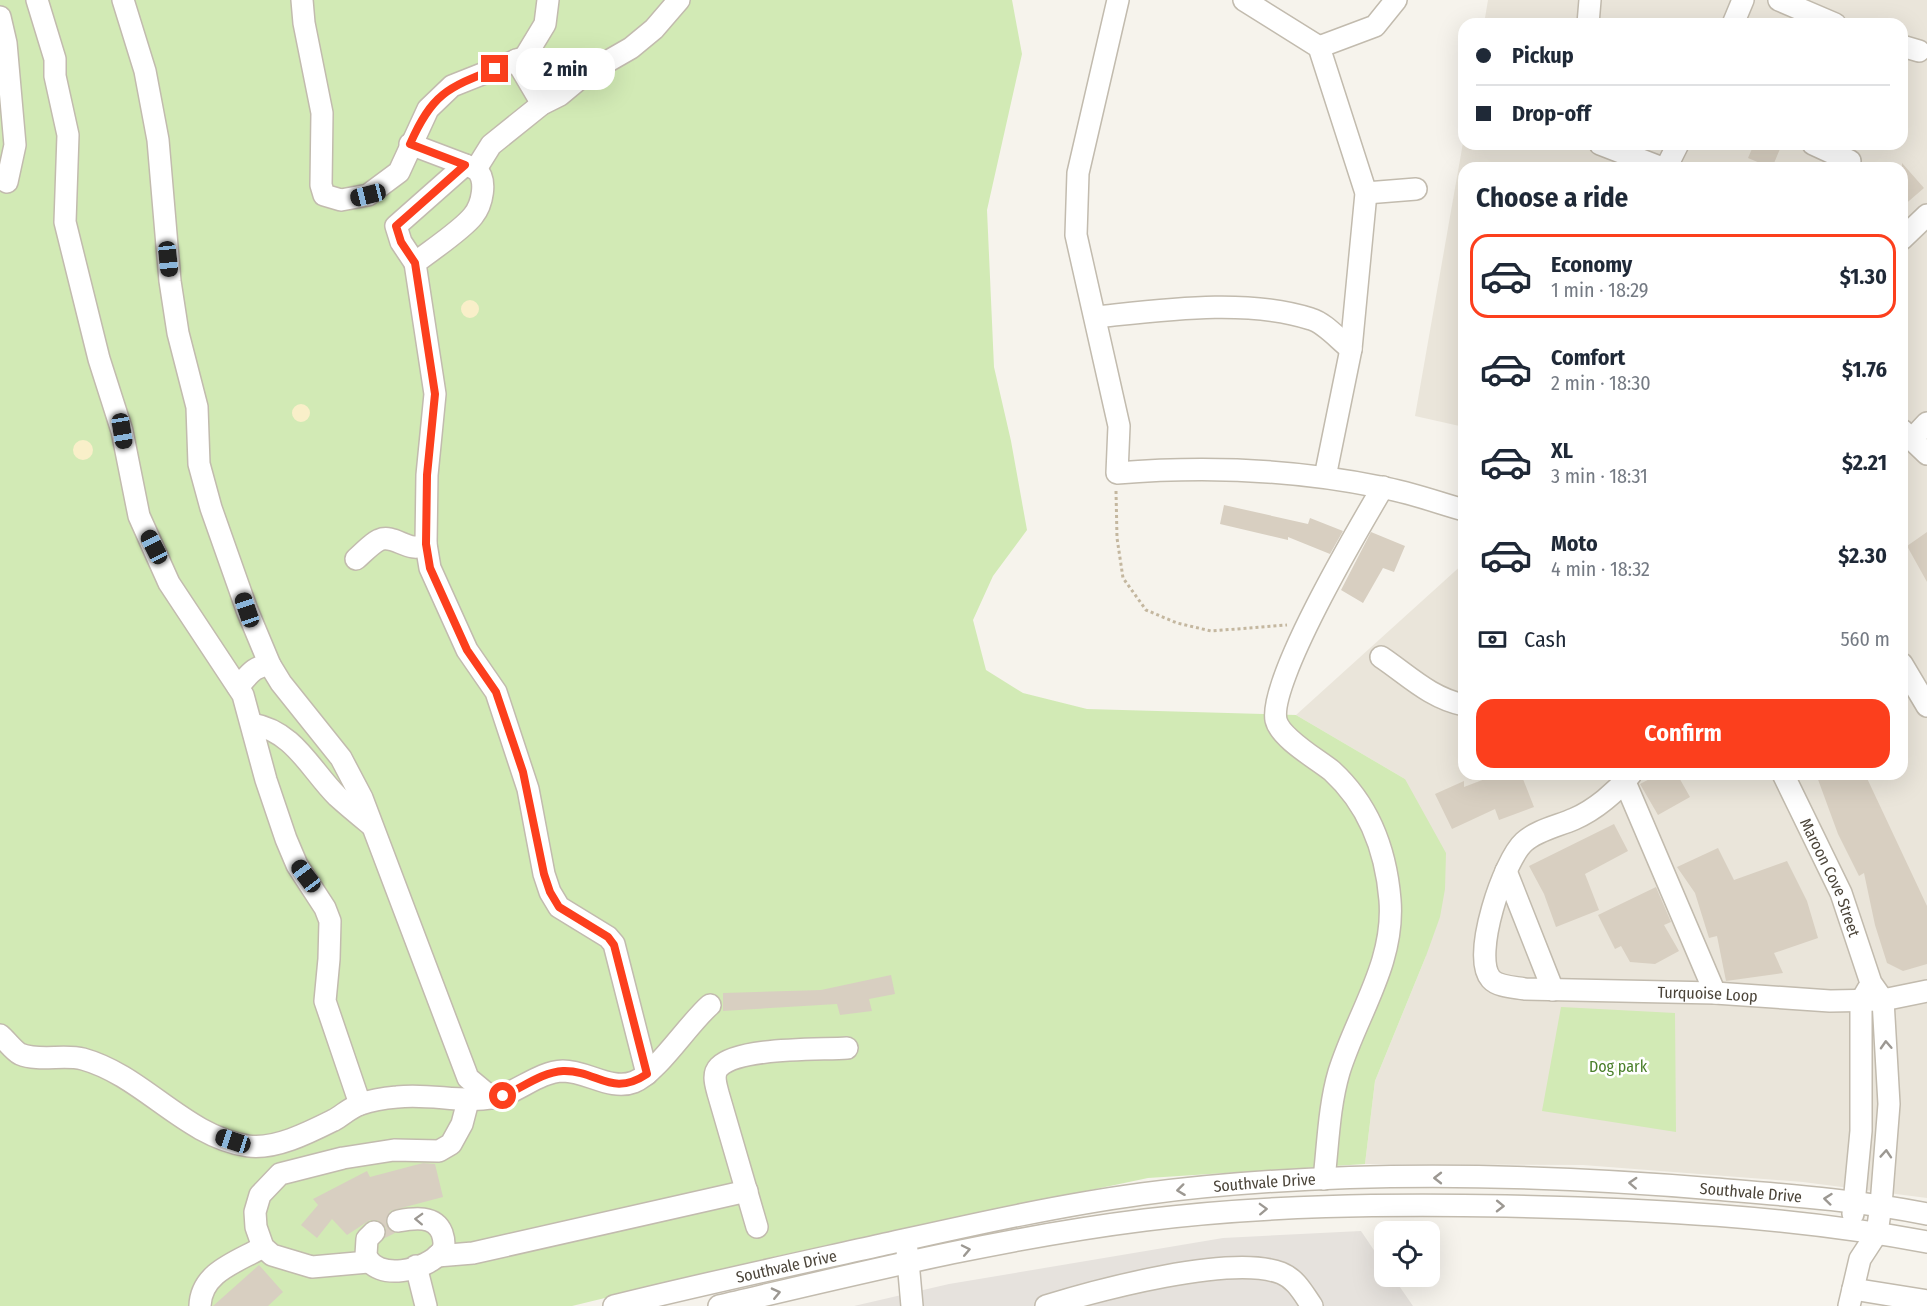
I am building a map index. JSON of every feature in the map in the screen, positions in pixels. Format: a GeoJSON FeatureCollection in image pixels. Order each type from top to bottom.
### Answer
{"type":"FeatureCollection","features":[{"type":"Feature","properties":{"kind":"street"},"geometry":{"type":"LineString","coordinates":[[37,0],[55,59],[55,76],[68,135],[65,222],[99,359],[122,431],[139,516],[169,583],[238,687],[252,724],[266,780],[286,839],[297,865],[314,888],[330,921],[325,1001],[360,1104]]}},
{"type":"Feature","properties":{"kind":"street"},"geometry":{"type":"LineString","coordinates":[[123,0],[145,71],[158,140],[170,281],[178,333],[197,407],[199,464],[218,528],[247,610],[270,665],[281,683],[341,758],[362,798],[468,1078],[492,1098]]}},
{"type":"Feature","properties":{"kind":"street"},"geometry":{"type":"LineString","coordinates":[[302,0],[304,23],[322,113],[321,185],[324,195],[340,200],[368,195],[399,172],[428,109],[452,86],[525,57],[545,24],[548,0]]}},
{"type":"Feature","properties":{"kind":"street"},"geometry":{"type":"LineString","coordinates":[[647,1074],[614,945],[608,937],[559,907],[550,892],[544,874],[528,789],[496,692],[467,650],[430,568],[426,544],[427,475],[435,394],[415,263],[401,242],[396,226],[471,167],[491,145],[542,104],[560,95],[584,75],[632,48],[654,29],[679,0]]}},
{"type":"Feature","properties":{"kind":"street"},"geometry":{"type":"LineString","coordinates":[[1118,0],[1078,173],[1076,235],[1119,426],[1117,473],[1173,468],[1238,469],[1325,477],[1383,487],[1458,508]]}},
{"type":"Feature","properties":{"kind":"street"},"geometry":{"type":"LineString","coordinates":[[1244,0],[1319,47],[1366,193],[1351,349],[1325,477]]}},
{"type":"Feature","properties":{"kind":"street"},"geometry":{"type":"LineString","coordinates":[[1319,47],[1375,26],[1396,0]]}},
{"type":"Feature","properties":{"kind":"street"},"geometry":{"type":"LineString","coordinates":[[1588,18],[1590,0]]}},
{"type":"Feature","properties":{"kind":"street"},"geometry":{"type":"LineString","coordinates":[[1736,18],[1743,0]]}},
{"type":"Feature","properties":{"kind":"street"},"geometry":{"type":"LineString","coordinates":[[1779,0],[1821,18]]}},
{"type":"Feature","properties":{"kind":"street"},"geometry":{"type":"LineString","coordinates":[[0,17],[6,43],[15,145],[6,182],[0,177]]}},
{"type":"Feature","properties":{"kind":"street"},"geometry":{"type":"LineString","coordinates":[[516,60],[542,104]]}},
{"type":"Feature","properties":{"kind":"street"},"geometry":{"type":"LineString","coordinates":[[410,144],[471,167],[480,173],[483,188],[473,217],[415,263]]}},
{"type":"Feature","properties":{"kind":"street"},"geometry":{"type":"LineString","coordinates":[[1616,150],[1648,162]]}},
{"type":"Feature","properties":{"kind":"street"},"geometry":{"type":"LineString","coordinates":[[1826,150],[1850,161]]}},
{"type":"Feature","properties":{"kind":"street"},"geometry":{"type":"LineString","coordinates":[[1366,193],[1416,189]]}},
{"type":"Feature","properties":{"kind":"street"},"geometry":{"type":"LineString","coordinates":[[1908,233],[1927,215]]}},
{"type":"Feature","properties":{"kind":"street"},"geometry":{"type":"LineString","coordinates":[[1096,317],[1159,310],[1225,308],[1272,311],[1313,319],[1351,349]]}},
{"type":"Feature","properties":{"kind":"street"},"geometry":{"type":"LineString","coordinates":[[1908,434],[1927,423]]}},
{"type":"Feature","properties":{"kind":"street"},"geometry":{"type":"LineString","coordinates":[[1908,436],[1927,454]]}},
{"type":"Feature","properties":{"kind":"street"},"geometry":{"type":"LineString","coordinates":[[1324,1179],[1332,1101],[1339,1071],[1371,998],[1389,941],[1390,902],[1384,853],[1366,812],[1333,773],[1281,731],[1276,720],[1276,701],[1307,626],[1383,487]]}},
{"type":"Feature","properties":{"kind":"street"},"geometry":{"type":"LineString","coordinates":[[356,558],[380,540],[391,539],[413,548],[426,544]]}},
{"type":"Feature","properties":{"kind":"street"},"geometry":{"type":"LineString","coordinates":[[1381,657],[1416,684],[1450,702],[1458,704]]}},
{"type":"Feature","properties":{"kind":"street"},"geometry":{"type":"LineString","coordinates":[[238,687],[252,670],[258,666],[270,665]]}},
{"type":"Feature","properties":{"kind":"street"},"geometry":{"type":"LineString","coordinates":[[1908,674],[1927,706]]}},
{"type":"Feature","properties":{"kind":"street"},"geometry":{"type":"LineString","coordinates":[[252,724],[267,727],[289,742],[336,795],[373,826]]}},
{"type":"Feature","properties":{"kind":"street","name":"Turquoise Loop"},"geometry":{"type":"LineString","coordinates":[[1626,780],[1600,803],[1576,818],[1524,841],[1512,857],[1486,934],[1485,967],[1491,980],[1504,986],[1553,990],[1872,995],[1927,991]]}},
{"type":"Feature","properties":{"kind":"street"},"geometry":{"type":"LineString","coordinates":[[1629,780],[1715,993]]}},
{"type":"Feature","properties":{"kind":"street","name":"Maroon Cove Street"},"geometry":{"type":"LineString","coordinates":[[1786,780],[1841,893],[1872,995],[1889,1104],[1877,1233]]}},
{"type":"Feature","properties":{"kind":"street"},"geometry":{"type":"LineString","coordinates":[[1506,871],[1553,990]]}},
{"type":"Feature","properties":{"kind":"street","name":"Maroon Cove Street"},"geometry":{"type":"LineString","coordinates":[[1852,1228],[1872,995]]}},
{"type":"Feature","properties":{"kind":"street"},"geometry":{"type":"LineString","coordinates":[[0,1035],[20,1054],[83,1059],[129,1081],[191,1123],[217,1136],[248,1146],[271,1144],[333,1120],[360,1104],[397,1097],[430,1095],[468,1101],[492,1098],[515,1091],[548,1074],[563,1071],[626,1085],[647,1074],[710,1005]]}},
{"type":"Feature","properties":{"kind":"street"},"geometry":{"type":"LineString","coordinates":[[758,1227],[717,1094],[715,1079],[718,1068],[732,1058],[755,1054],[847,1048]]}},
{"type":"Feature","properties":{"kind":"street"},"geometry":{"type":"LineString","coordinates":[[468,1101],[462,1124],[451,1144],[439,1151],[394,1150],[366,1153],[280,1174],[260,1195],[255,1212],[256,1227],[263,1247],[281,1259],[312,1268],[368,1262],[384,1271],[410,1268],[437,1256],[473,1253],[747,1191]]}},
{"type":"Feature","properties":{"kind":"street"},"geometry":{"type":"LineString","coordinates":[[271,1144],[280,1174]]}},
{"type":"Feature","properties":{"kind":"street","name":"Southvale Drive"},"geometry":{"type":"LineString","coordinates":[[614,1306],[1022,1214],[1141,1194],[1232,1184],[1324,1179],[1574,1180],[1650,1184],[1855,1202],[1927,1214]]}},
{"type":"Feature","properties":{"kind":"street","name":"Southvale Drive"},"geometry":{"type":"LineString","coordinates":[[719,1306],[1028,1237],[1144,1220],[1236,1210],[1325,1206],[1563,1207],[1852,1228],[1927,1242]]}},
{"type":"Feature","properties":{"kind":"street"},"geometry":{"type":"LineString","coordinates":[[398,1221],[422,1218],[431,1220],[439,1226],[444,1246],[437,1256]]}},
{"type":"Feature","properties":{"kind":"street"},"geometry":{"type":"LineString","coordinates":[[1852,1228],[1860,1259]]}},
{"type":"Feature","properties":{"kind":"street"},"geometry":{"type":"LineString","coordinates":[[368,1262],[366,1246],[374,1232]]}},
{"type":"Feature","properties":{"kind":"street"},"geometry":{"type":"LineString","coordinates":[[1877,1233],[1860,1259],[1851,1297],[1927,1301]]}},
{"type":"Feature","properties":{"kind":"street"},"geometry":{"type":"LineString","coordinates":[[905,1240],[912,1306]]}},
{"type":"Feature","properties":{"kind":"street"},"geometry":{"type":"LineString","coordinates":[[200,1306],[200,1294],[206,1282],[263,1247]]}},
{"type":"Feature","properties":{"kind":"street"},"geometry":{"type":"LineString","coordinates":[[410,1268],[414,1306]]}},
{"type":"Feature","properties":{"kind":"street"},"geometry":{"type":"LineString","coordinates":[[410,1268],[426,1306]]}},
{"type":"Feature","properties":{"kind":"street"},"geometry":{"type":"LineString","coordinates":[[1049,1306],[1121,1296],[1213,1269],[1260,1268],[1282,1273],[1297,1283],[1312,1306]]}},
{"type":"Feature","properties":{"kind":"path"},"geometry":{"type":"LineString","coordinates":[[1117,473],[1117,538],[1123,578],[1146,610],[1177,623],[1211,631],[1258,626],[1307,626]]}},
{"type":"Feature","properties":{"kind":"shaded area"},"geometry":{"type":"Polygon","coordinates":[[[1488,0],[1927,0],[1927,1198],[1803,1182],[1583,1165],[1365,1164],[1375,1081],[1426,956],[1405,779],[1296,715],[1458,568],[1458,780],[1908,780],[1908,162],[1460,162],[1462,150],[1908,150],[1908,18],[1485,18],[1488,0]]]}},
{"type":"Feature","properties":{"kind":"shaded area"},"geometry":{"type":"Polygon","coordinates":[[[1458,171],[1458,426],[1415,416],[1458,171]]]}},
{"type":"Feature","properties":{"kind":"shaded area"},"geometry":{"type":"Polygon","coordinates":[[[1361,1231],[1374,1250],[1374,1287],[1400,1287],[1413,1306],[854,1306],[949,1284],[1223,1238],[1361,1231]]]}},
{"type":"Feature","properties":{"kind":"green space"},"geometry":{"type":"Polygon","coordinates":[[[0,0],[1012,0],[1022,54],[987,210],[994,367],[1011,441],[1027,530],[993,576],[973,620],[986,670],[1023,693],[1087,709],[1296,715],[1405,779],[1446,853],[1445,889],[1440,917],[1426,956],[1375,1081],[1365,1164],[1148,1178],[778,1256],[572,1306],[0,1306],[0,0]]]}},
{"type":"Feature","properties":{"kind":"green space","name":"Dog park"},"geometry":{"type":"Polygon","coordinates":[[[1561,1007],[1675,1013],[1676,1132],[1542,1111],[1561,1007]]]}},
{"type":"Feature","properties":{"kind":"sand"},"geometry":{"type":"Polygon","coordinates":[[[470,300],[476,303],[479,309],[476,315],[470,318],[464,315],[461,309],[464,303],[470,300]]]}},
{"type":"Feature","properties":{"kind":"sand"},"geometry":{"type":"Polygon","coordinates":[[[301,404],[309,409],[310,413],[305,421],[301,422],[293,417],[292,413],[297,405],[301,404]]]}},
{"type":"Feature","properties":{"kind":"sand"},"geometry":{"type":"Polygon","coordinates":[[[83,440],[90,443],[93,450],[90,457],[83,460],[76,457],[73,450],[76,443],[83,440]]]}},
{"type":"Feature","properties":{"kind":"building"},"geometry":{"type":"Polygon","coordinates":[[[1751,150],[1780,150],[1774,162],[1758,162],[1748,158],[1751,150]]]}},
{"type":"Feature","properties":{"kind":"building"},"geometry":{"type":"Polygon","coordinates":[[[1908,170],[1924,188],[1908,202],[1908,170]]]}},
{"type":"Feature","properties":{"kind":"building"},"geometry":{"type":"Polygon","coordinates":[[[1224,505],[1308,524],[1310,518],[1343,531],[1330,554],[1288,537],[1288,540],[1220,524],[1224,505]]]}},
{"type":"Feature","properties":{"kind":"building"},"geometry":{"type":"Polygon","coordinates":[[[1371,532],[1405,546],[1394,572],[1383,568],[1363,603],[1341,590],[1371,532]]]}},
{"type":"Feature","properties":{"kind":"building"},"geometry":{"type":"Polygon","coordinates":[[[1927,532],[1927,582],[1908,548],[1908,545],[1927,532]]]}},
{"type":"Feature","properties":{"kind":"building"},"geometry":{"type":"Polygon","coordinates":[[[1482,780],[1523,780],[1534,807],[1499,820],[1495,809],[1452,829],[1435,794],[1464,781],[1464,787],[1482,780]]]}},
{"type":"Feature","properties":{"kind":"building"},"geometry":{"type":"Polygon","coordinates":[[[1648,780],[1680,780],[1690,797],[1658,815],[1640,784],[1648,780]]]}},
{"type":"Feature","properties":{"kind":"building"},"geometry":{"type":"Polygon","coordinates":[[[1818,780],[1868,780],[1927,906],[1927,964],[1903,971],[1887,963],[1875,925],[1864,873],[1859,876],[1838,834],[1818,780]]]}},
{"type":"Feature","properties":{"kind":"building"},"geometry":{"type":"Polygon","coordinates":[[[1614,824],[1628,851],[1585,874],[1599,910],[1556,927],[1544,894],[1529,866],[1614,824]]]}},
{"type":"Feature","properties":{"kind":"building"},"geometry":{"type":"Polygon","coordinates":[[[1718,848],[1734,880],[1787,861],[1807,901],[1818,938],[1774,953],[1783,973],[1726,981],[1717,936],[1709,938],[1695,893],[1677,867],[1718,848]]]}},
{"type":"Feature","properties":{"kind":"building"},"geometry":{"type":"Polygon","coordinates":[[[1656,887],[1671,922],[1664,925],[1679,951],[1655,964],[1630,962],[1621,946],[1615,949],[1598,915],[1656,887]]]}},
{"type":"Feature","properties":{"kind":"building"},"geometry":{"type":"Polygon","coordinates":[[[891,975],[895,994],[869,999],[872,1011],[840,1015],[837,1004],[723,1011],[723,993],[821,990],[891,975]]]}},
{"type":"Feature","properties":{"kind":"building"},"geometry":{"type":"Polygon","coordinates":[[[423,1163],[435,1164],[443,1197],[390,1211],[386,1224],[395,1233],[385,1238],[386,1228],[377,1220],[370,1220],[347,1235],[332,1219],[317,1238],[301,1225],[318,1205],[313,1199],[367,1171],[370,1177],[423,1163]]]}},
{"type":"Feature","properties":{"kind":"building"},"geometry":{"type":"Polygon","coordinates":[[[259,1265],[283,1292],[268,1306],[213,1306],[259,1265]]]}},
{"type":"Feature","properties":{"kind":"route"},"geometry":{"type":"LineString","coordinates":[[495,69],[452,86],[428,109],[410,144],[465,165],[396,226],[401,242],[415,263],[435,394],[427,475],[426,544],[430,568],[467,650],[496,692],[528,789],[544,874],[550,892],[559,907],[608,937],[614,945],[647,1074],[626,1085],[563,1071],[548,1074],[503,1096]]}}]}
